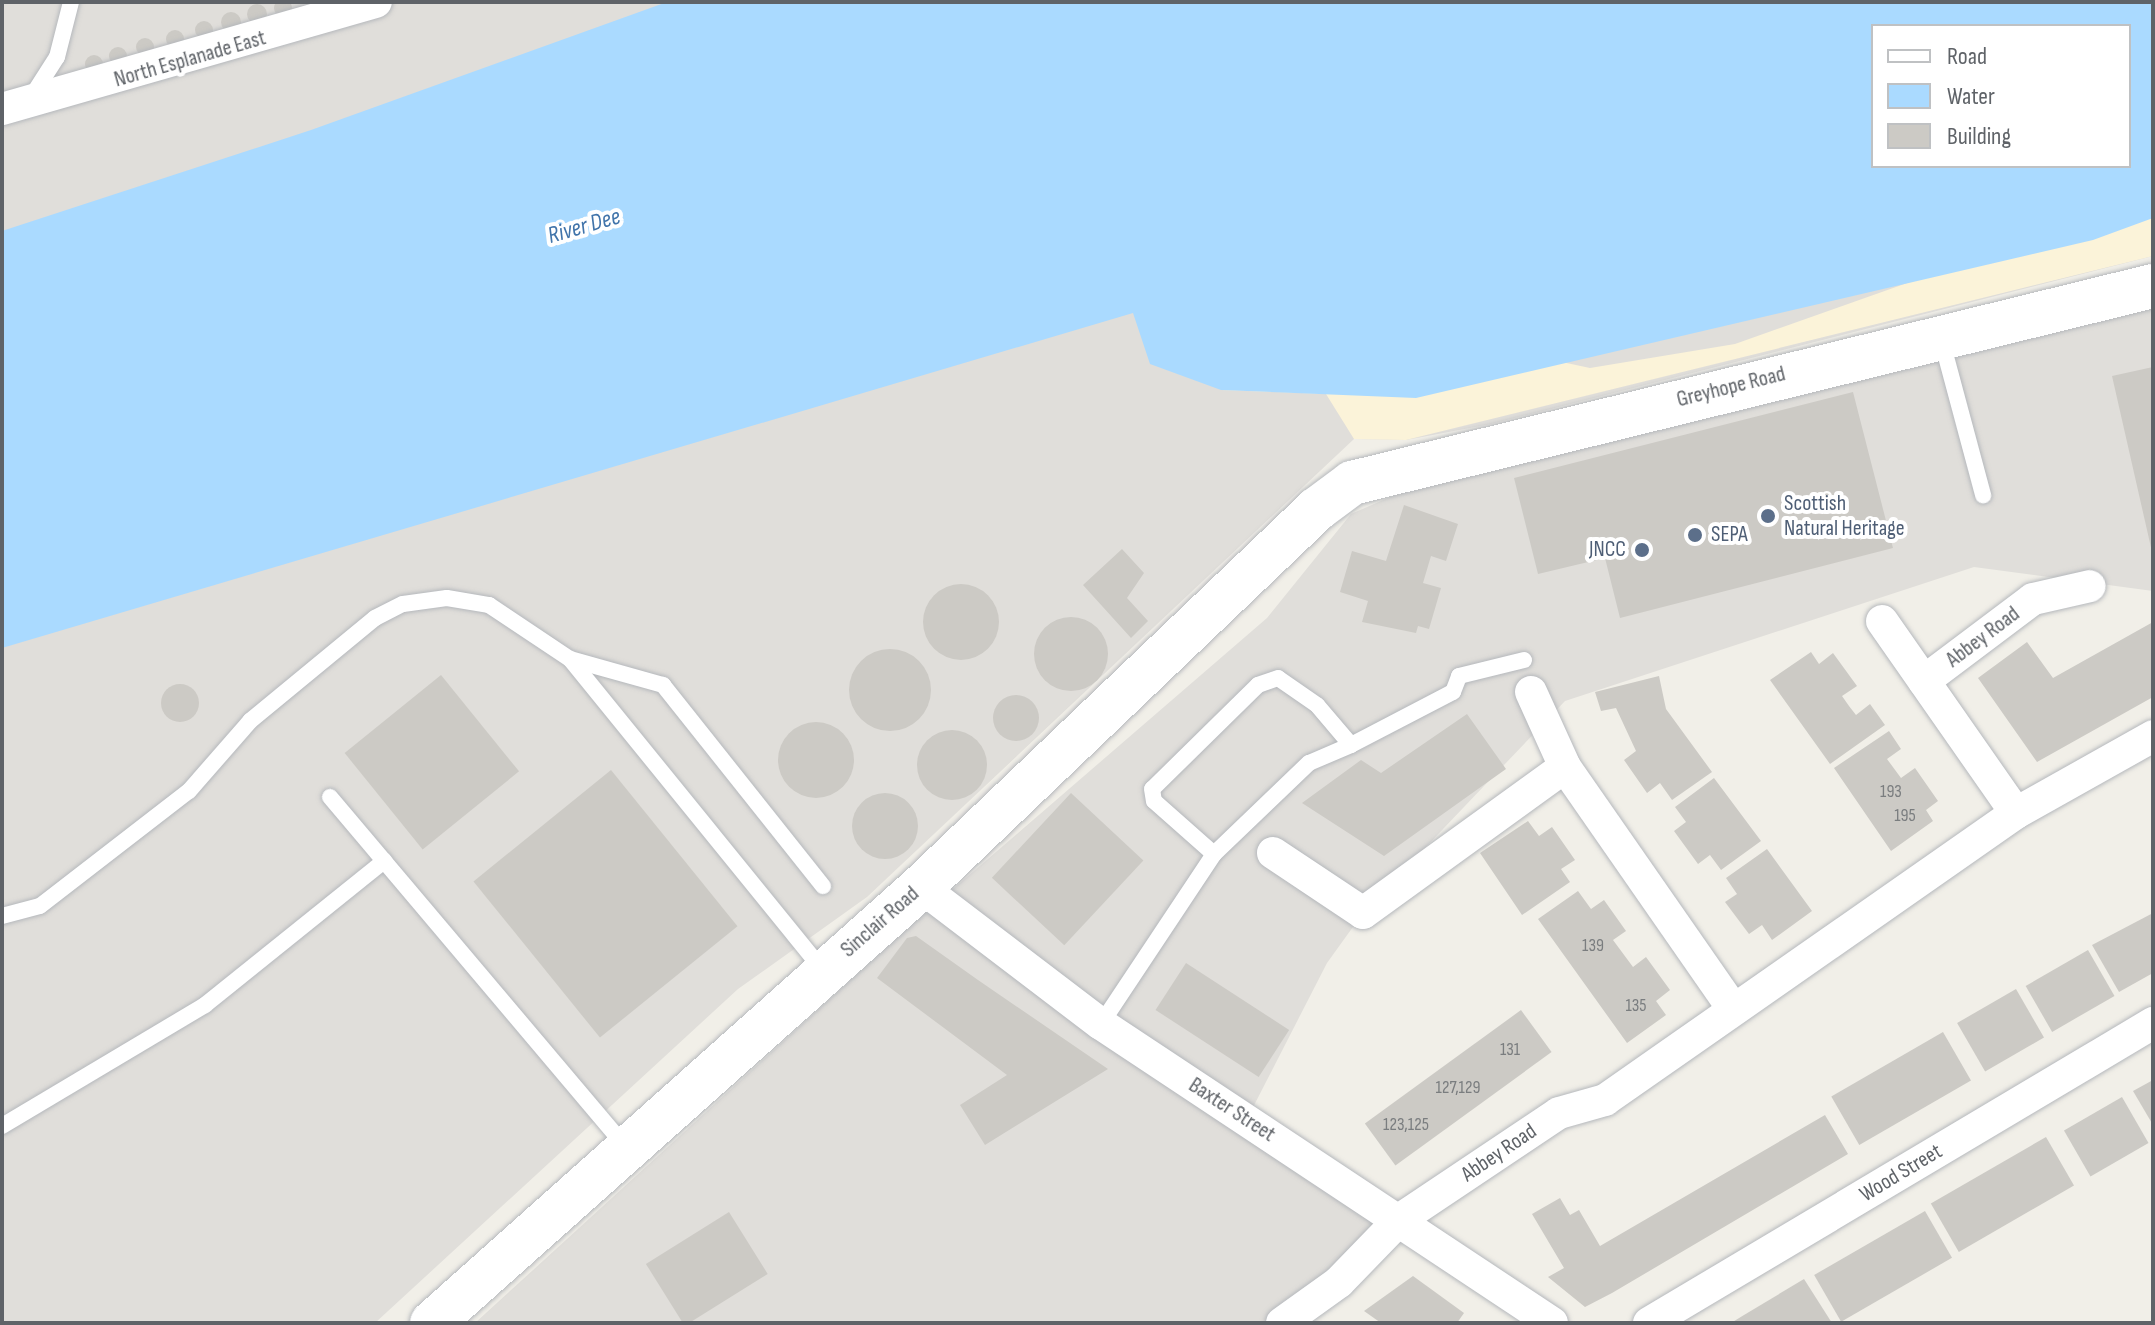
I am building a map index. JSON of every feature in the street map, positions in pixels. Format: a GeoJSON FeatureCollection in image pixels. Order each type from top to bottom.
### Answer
{"type":"FeatureCollection","features":[{"type":"Feature","properties":{"kind":"street","name":"North Esplanade East"},"geometry":{"type":"LineString","coordinates":[[14,107],[376,2]]}},
{"type":"Feature","properties":{"kind":"street","name":"Greyhope Road"},"geometry":{"type":"LineString","coordinates":[[1317,509],[1352,483],[1395,468],[2153,286]]}},
{"type":"Feature","properties":{"kind":"street","name":"Sinclair Road"},"geometry":{"type":"LineString","coordinates":[[432,1323],[921,887],[1317,509]]}},
{"type":"Feature","properties":{"kind":"street","name":"Abbey Road"},"geometry":{"type":"LineString","coordinates":[[1924,681],[2033,599],[2090,586]]}},
{"type":"Feature","properties":{"kind":"street","name":"Abbey Road"},"geometry":{"type":"LineString","coordinates":[[1882,621],[2016,813]]}},
{"type":"Feature","properties":{"kind":"street"},"geometry":{"type":"LineString","coordinates":[[1531,692],[1565,767],[1732,1007]]}},
{"type":"Feature","properties":{"kind":"street","name":"Abbey Road"},"geometry":{"type":"LineString","coordinates":[[1282,1323],[1339,1282],[1399,1220],[1559,1113],[1605,1100],[1732,1007],[2016,813],[2153,736]]}},
{"type":"Feature","properties":{"kind":"street"},"geometry":{"type":"LineString","coordinates":[[1273,853],[1363,913],[1565,767]]}},
{"type":"Feature","properties":{"kind":"street","name":"Baxter Street"},"geometry":{"type":"LineString","coordinates":[[921,887],[1101,1024],[1552,1323]]}},
{"type":"Feature","properties":{"kind":"street","name":"Wood Street"},"geometry":{"type":"LineString","coordinates":[[1649,1323],[2153,1023]]}},
{"type":"Feature","properties":{"kind":"lane"},"geometry":{"type":"LineString","coordinates":[[14,107],[57,57],[71,2]]}},
{"type":"Feature","properties":{"kind":"lane"},"geometry":{"type":"LineString","coordinates":[[1941,337],[1983,495]]}},
{"type":"Feature","properties":{"kind":"lane"},"geometry":{"type":"LineString","coordinates":[[2,916],[40,906],[189,791],[250,721],[375,618],[403,604],[447,598],[489,605],[570,659],[824,971]]}},
{"type":"Feature","properties":{"kind":"lane"},"geometry":{"type":"LineString","coordinates":[[570,659],[663,685],[823,886]]}},
{"type":"Feature","properties":{"kind":"lane"},"geometry":{"type":"LineString","coordinates":[[1101,1024],[1214,854],[1309,763],[1351,745],[1453,692],[1459,676],[1524,660]]}},
{"type":"Feature","properties":{"kind":"lane"},"geometry":{"type":"LineString","coordinates":[[1214,854],[1154,801],[1152,789],[1258,685],[1278,678],[1317,705],[1351,745]]}},
{"type":"Feature","properties":{"kind":"lane"},"geometry":{"type":"LineString","coordinates":[[330,797],[626,1147]]}},
{"type":"Feature","properties":{"kind":"lane"},"geometry":{"type":"LineString","coordinates":[[2,1126],[205,1005],[384,861]]}},
{"type":"Feature","properties":{"kind":"shaded area"},"geometry":{"type":"Polygon","coordinates":[[[2,2],[2153,2],[2153,256],[1491,424],[1406,440],[1354,439],[867,897],[738,989],[375,1323],[2,1323],[2,2]]]}},
{"type":"Feature","properties":{"kind":"shaded area"},"geometry":{"type":"Polygon","coordinates":[[[2153,307],[2153,591],[1974,567],[1565,701],[1363,913],[1327,963],[1247,1119],[1399,1220],[1282,1323],[475,1323],[901,934],[1267,618],[1351,514],[1450,471],[2153,307]]]}},
{"type":"Feature","properties":{"kind":"sand"},"geometry":{"type":"Polygon","coordinates":[[[2153,196],[2153,256],[1406,440],[1354,439],[1326,394],[1221,390],[1238,363],[1543,358],[1590,368],[1735,344],[2153,196]]]}},
{"type":"Feature","properties":{"kind":"water","name":"River Dee"},"geometry":{"type":"Polygon","coordinates":[[[667,2],[2153,2],[2153,218],[2093,240],[1416,398],[1221,390],[1150,364],[1133,313],[2,648],[2,231],[311,130],[667,2]]]}},
{"type":"Feature","properties":{"kind":"building"},"geometry":{"type":"Polygon","coordinates":[[[283,-1],[292,8],[283,17],[274,8],[283,-1]]]}},
{"type":"Feature","properties":{"kind":"building"},"geometry":{"type":"Polygon","coordinates":[[[257,4],[264,7],[267,14],[264,21],[257,24],[250,21],[247,14],[250,7],[257,4]]]}},
{"type":"Feature","properties":{"kind":"building"},"geometry":{"type":"Polygon","coordinates":[[[231,12],[238,15],[241,22],[238,29],[231,32],[224,29],[221,22],[224,15],[231,12]]]}},
{"type":"Feature","properties":{"kind":"building"},"geometry":{"type":"Polygon","coordinates":[[[200,21],[208,21],[213,30],[211,37],[200,39],[195,34],[195,26],[200,21]]]}},
{"type":"Feature","properties":{"kind":"building"},"geometry":{"type":"Polygon","coordinates":[[[175,30],[184,39],[175,48],[166,39],[175,30]]]}},
{"type":"Feature","properties":{"kind":"building"},"geometry":{"type":"Polygon","coordinates":[[[145,38],[154,47],[145,56],[136,47],[145,38]]]}},
{"type":"Feature","properties":{"kind":"building"},"geometry":{"type":"Polygon","coordinates":[[[118,47],[127,56],[118,65],[109,56],[118,47]]]}},
{"type":"Feature","properties":{"kind":"building"},"geometry":{"type":"Polygon","coordinates":[[[94,55],[103,64],[94,73],[85,64],[94,55]]]}},
{"type":"Feature","properties":{"kind":"building"},"geometry":{"type":"Polygon","coordinates":[[[2153,367],[2153,552],[2152,552],[2112,376],[2153,367]]]}},
{"type":"Feature","properties":{"kind":"building"},"geometry":{"type":"Polygon","coordinates":[[[1853,392],[1893,548],[1620,618],[1605,558],[1538,574],[1514,478],[1853,392]]]}},
{"type":"Feature","properties":{"kind":"building"},"geometry":{"type":"Polygon","coordinates":[[[1404,505],[1458,524],[1446,561],[1431,556],[1423,583],[1441,588],[1429,629],[1418,626],[1416,633],[1362,622],[1368,601],[1340,592],[1352,551],[1386,561],[1404,505]]]}},
{"type":"Feature","properties":{"kind":"building"},"geometry":{"type":"Polygon","coordinates":[[[1122,549],[1144,573],[1127,598],[1148,621],[1131,638],[1083,585],[1122,549]]]}},
{"type":"Feature","properties":{"kind":"building"},"geometry":{"type":"Polygon","coordinates":[[[961,584],[975,587],[988,595],[996,608],[999,622],[996,636],[988,649],[975,657],[961,660],[947,657],[934,649],[926,636],[923,622],[926,608],[934,595],[947,587],[961,584]]]}},
{"type":"Feature","properties":{"kind":"building"},"geometry":{"type":"Polygon","coordinates":[[[1071,617],[1085,620],[1097,628],[1105,640],[1108,654],[1105,668],[1097,680],[1085,688],[1071,691],[1057,688],[1045,680],[1037,668],[1034,654],[1037,640],[1045,628],[1057,620],[1071,617]]]}},
{"type":"Feature","properties":{"kind":"building"},"geometry":{"type":"Polygon","coordinates":[[[2153,622],[2153,697],[2037,762],[1978,678],[2027,642],[2053,678],[2153,622]]]}},
{"type":"Feature","properties":{"kind":"building"},"geometry":{"type":"Polygon","coordinates":[[[890,649],[906,652],[919,661],[928,674],[931,690],[928,706],[919,719],[906,728],[890,731],[874,728],[861,719],[852,706],[849,690],[852,674],[861,661],[874,652],[890,649]]]}},
{"type":"Feature","properties":{"kind":"building"},"geometry":{"type":"Polygon","coordinates":[[[1811,652],[1819,664],[1833,653],[1857,686],[1842,696],[1849,706],[1856,715],[1870,704],[1885,725],[1830,764],[1770,680],[1811,652]]]}},
{"type":"Feature","properties":{"kind":"building"},"geometry":{"type":"Polygon","coordinates":[[[441,675],[519,771],[423,849],[345,753],[441,675]]]}},
{"type":"Feature","properties":{"kind":"building"},"geometry":{"type":"Polygon","coordinates":[[[1659,676],[1666,709],[1712,772],[1672,800],[1660,783],[1647,793],[1624,760],[1636,751],[1616,708],[1601,711],[1595,692],[1659,676]]]}},
{"type":"Feature","properties":{"kind":"building"},"geometry":{"type":"Polygon","coordinates":[[[180,684],[194,689],[199,703],[194,717],[180,722],[166,717],[161,703],[166,689],[180,684]]]}},
{"type":"Feature","properties":{"kind":"building"},"geometry":{"type":"Polygon","coordinates":[[[1016,695],[1032,702],[1039,718],[1032,734],[1016,741],[1000,734],[993,718],[1000,702],[1016,695]]]}},
{"type":"Feature","properties":{"kind":"building"},"geometry":{"type":"Polygon","coordinates":[[[1467,714],[1506,769],[1384,856],[1302,803],[1361,760],[1381,773],[1467,714]]]}},
{"type":"Feature","properties":{"kind":"building"},"geometry":{"type":"Polygon","coordinates":[[[809,722],[823,722],[837,728],[848,739],[854,760],[851,775],[843,787],[823,798],[809,798],[795,792],[784,781],[778,767],[778,753],[784,739],[795,728],[809,722]]]}},
{"type":"Feature","properties":{"kind":"building"},"geometry":{"type":"Polygon","coordinates":[[[952,730],[977,740],[987,765],[977,790],[952,800],[927,790],[917,765],[927,740],[952,730]]]}},
{"type":"Feature","properties":{"kind":"building"},"geometry":{"type":"Polygon","coordinates":[[[1889,731],[1901,749],[1887,759],[1901,778],[1915,768],[1938,801],[1926,810],[1933,821],[1891,851],[1834,768],[1889,731]]]}},
{"type":"Feature","properties":{"kind":"building"},"geometry":{"type":"Polygon","coordinates":[[[611,770],[737,926],[600,1038],[473,881],[611,770]]]}},
{"type":"Feature","properties":{"kind":"building"},"geometry":{"type":"Polygon","coordinates":[[[1714,778],[1761,841],[1721,870],[1710,855],[1698,864],[1674,831],[1686,822],[1675,807],[1714,778]]]}},
{"type":"Feature","properties":{"kind":"building"},"geometry":{"type":"Polygon","coordinates":[[[885,793],[898,795],[908,803],[916,813],[916,839],[908,849],[898,857],[885,859],[872,857],[862,849],[854,839],[852,826],[854,813],[862,803],[872,795],[885,793]]]}},
{"type":"Feature","properties":{"kind":"building"},"geometry":{"type":"Polygon","coordinates":[[[1071,793],[1143,861],[1064,945],[992,878],[1071,793]]]}},
{"type":"Feature","properties":{"kind":"building"},"geometry":{"type":"Polygon","coordinates":[[[1528,821],[1539,836],[1552,827],[1575,860],[1561,869],[1570,882],[1522,915],[1480,853],[1528,821]]]}},
{"type":"Feature","properties":{"kind":"building"},"geometry":{"type":"Polygon","coordinates":[[[1767,849],[1812,911],[1772,940],[1762,925],[1749,934],[1725,902],[1737,894],[1726,878],[1767,849]]]}},
{"type":"Feature","properties":{"kind":"building"},"geometry":{"type":"Polygon","coordinates":[[[1578,891],[1591,909],[1604,900],[1626,931],[1613,940],[1633,967],[1646,957],[1670,990],[1656,1001],[1666,1015],[1627,1043],[1538,919],[1578,891]]]}},
{"type":"Feature","properties":{"kind":"building"},"geometry":{"type":"Polygon","coordinates":[[[2153,913],[2153,973],[2119,992],[2092,945],[2153,913]]]}},
{"type":"Feature","properties":{"kind":"building"},"geometry":{"type":"Polygon","coordinates":[[[916,936],[1108,1069],[985,1145],[960,1105],[1007,1075],[877,978],[907,938],[916,936]]]}},
{"type":"Feature","properties":{"kind":"building"},"geometry":{"type":"Polygon","coordinates":[[[2088,950],[2114,996],[2052,1032],[2026,986],[2088,950]]]}},
{"type":"Feature","properties":{"kind":"building"},"geometry":{"type":"Polygon","coordinates":[[[1186,963],[1289,1030],[1259,1077],[1156,1010],[1186,963]]]}},
{"type":"Feature","properties":{"kind":"building"},"geometry":{"type":"Polygon","coordinates":[[[2016,989],[2044,1037],[1985,1071],[1957,1023],[2016,989]]]}},
{"type":"Feature","properties":{"kind":"building"},"geometry":{"type":"Polygon","coordinates":[[[1521,1010],[1552,1052],[1395,1166],[1365,1123],[1521,1010]]]}},
{"type":"Feature","properties":{"kind":"building"},"geometry":{"type":"Polygon","coordinates":[[[1943,1032],[1971,1080],[1859,1145],[1831,1096],[1943,1032]]]}},
{"type":"Feature","properties":{"kind":"building"},"geometry":{"type":"Polygon","coordinates":[[[2153,1080],[2153,1125],[2133,1091],[2153,1080]]]}},
{"type":"Feature","properties":{"kind":"building"},"geometry":{"type":"Polygon","coordinates":[[[2122,1097],[2148,1143],[2090,1176],[2064,1130],[2122,1097]]]}},
{"type":"Feature","properties":{"kind":"building"},"geometry":{"type":"Polygon","coordinates":[[[1825,1115],[1848,1154],[1612,1293],[1585,1307],[1548,1277],[1564,1268],[1532,1214],[1560,1198],[1570,1215],[1579,1210],[1600,1246],[1825,1115]]]}},
{"type":"Feature","properties":{"kind":"building"},"geometry":{"type":"Polygon","coordinates":[[[2046,1137],[2074,1185],[1959,1252],[1931,1204],[2046,1137]]]}},
{"type":"Feature","properties":{"kind":"building"},"geometry":{"type":"Polygon","coordinates":[[[1925,1211],[1952,1258],[1841,1322],[1814,1275],[1925,1211]]]}},
{"type":"Feature","properties":{"kind":"building"},"geometry":{"type":"Polygon","coordinates":[[[729,1212],[768,1274],[689,1323],[683,1323],[646,1264],[729,1212]]]}},
{"type":"Feature","properties":{"kind":"building"},"geometry":{"type":"Polygon","coordinates":[[[1413,1276],[1464,1313],[1457,1323],[1381,1323],[1364,1311],[1413,1276]]]}},
{"type":"Feature","properties":{"kind":"building"},"geometry":{"type":"Polygon","coordinates":[[[1804,1279],[1832,1323],[1731,1323],[1744,1315],[1804,1279]]]}},
{"type":"Feature","properties":{"kind":"place","name":"Scottish Natural Heritage"},"geometry":{"type":"Point","coordinates":[1768,516]}},
{"type":"Feature","properties":{"kind":"place","name":"SEPA"},"geometry":{"type":"Point","coordinates":[1695,535]}},
{"type":"Feature","properties":{"kind":"place","name":"JNCC"},"geometry":{"type":"Point","coordinates":[1642,550]}}]}
